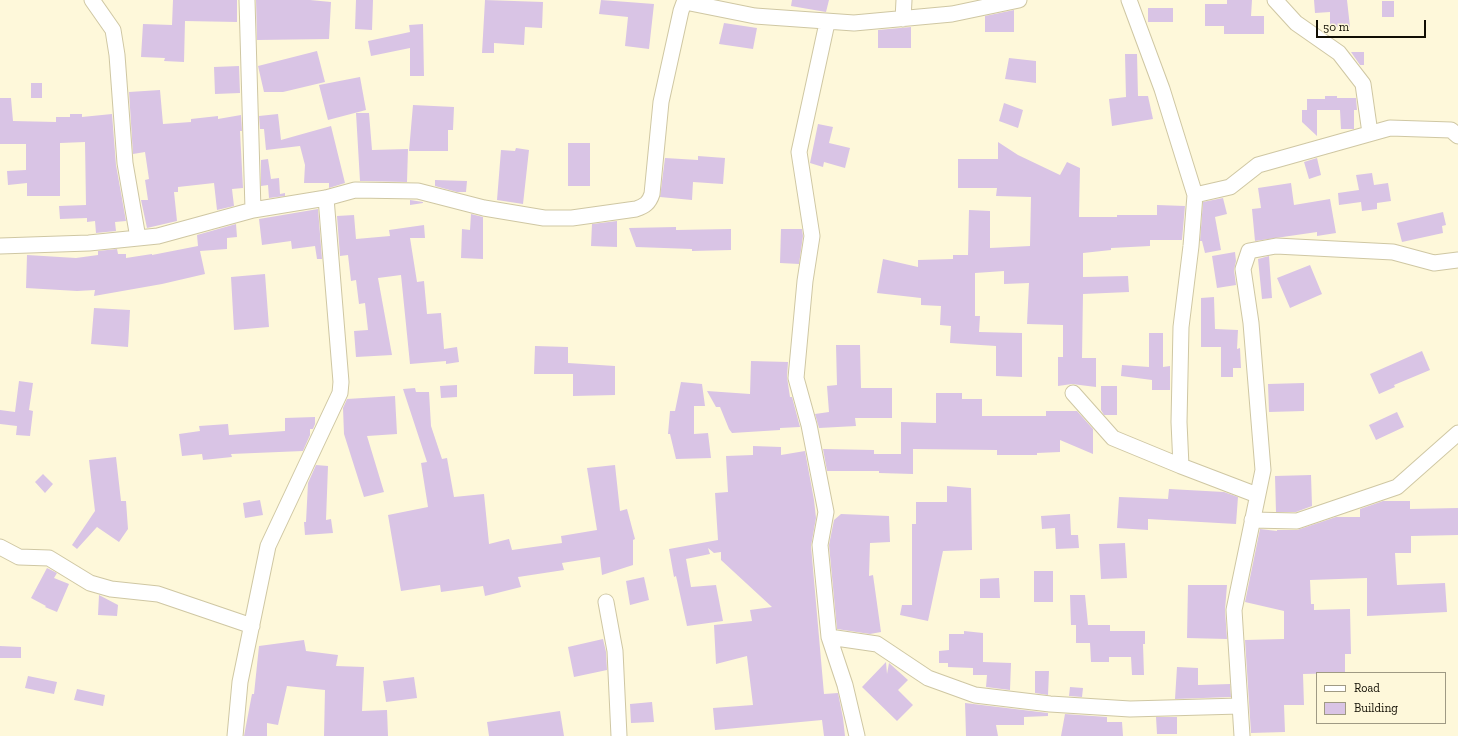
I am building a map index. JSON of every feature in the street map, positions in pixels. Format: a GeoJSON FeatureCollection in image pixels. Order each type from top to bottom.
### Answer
{"type":"FeatureCollection","features":[{"type":"Feature","properties":{"kind":"street"},"geometry":{"type":"LineString","coordinates":[[92,0],[113,30],[117,55],[125,163],[138,238]]}},
{"type":"Feature","properties":{"kind":"street"},"geometry":{"type":"LineString","coordinates":[[247,0],[253,210]]}},
{"type":"Feature","properties":{"kind":"street"},"geometry":{"type":"LineString","coordinates":[[903,19],[904,0]]}},
{"type":"Feature","properties":{"kind":"street"},"geometry":{"type":"LineString","coordinates":[[0,246],[89,243],[158,236],[253,210],[326,198],[355,190],[418,192],[484,208],[544,218],[572,218],[636,209],[644,207],[650,202],[652,194],[661,102],[685,1],[755,16],[854,23],[952,14],[1020,0]]}},
{"type":"Feature","properties":{"kind":"street"},"geometry":{"type":"LineString","coordinates":[[1129,0],[1162,89],[1196,195],[1192,246],[1181,327],[1179,422],[1181,466]]}},
{"type":"Feature","properties":{"kind":"street"},"geometry":{"type":"LineString","coordinates":[[1275,0],[1296,22],[1339,53],[1363,84],[1370,133]]}},
{"type":"Feature","properties":{"kind":"street"},"geometry":{"type":"LineString","coordinates":[[827,22],[800,152],[812,236],[805,281],[796,378],[809,425],[826,512],[820,545],[829,637],[845,685],[857,736]]}},
{"type":"Feature","properties":{"kind":"street"},"geometry":{"type":"LineString","coordinates":[[1196,195],[1230,187],[1258,165],[1390,128],[1431,128],[1451,130],[1458,136]]}},
{"type":"Feature","properties":{"kind":"street"},"geometry":{"type":"LineString","coordinates":[[235,736],[240,682],[268,546],[340,393],[341,382],[326,198]]}},
{"type":"Feature","properties":{"kind":"street"},"geometry":{"type":"LineString","coordinates":[[1242,736],[1234,610],[1263,470],[1251,323],[1243,269],[1249,251],[1276,246],[1393,252],[1434,263],[1458,260]]}},
{"type":"Feature","properties":{"kind":"street"},"geometry":{"type":"LineString","coordinates":[[1073,393],[1113,438],[1257,496]]}},
{"type":"Feature","properties":{"kind":"street"},"geometry":{"type":"LineString","coordinates":[[1252,520],[1297,521],[1397,487],[1458,433]]}},
{"type":"Feature","properties":{"kind":"street"},"geometry":{"type":"LineString","coordinates":[[0,547],[19,557],[49,558],[90,584],[111,589],[158,594],[252,626]]}},
{"type":"Feature","properties":{"kind":"street"},"geometry":{"type":"LineString","coordinates":[[606,602],[615,650],[620,736]]}},
{"type":"Feature","properties":{"kind":"street"},"geometry":{"type":"LineString","coordinates":[[829,637],[877,644],[928,678],[975,695],[1050,704],[1130,709],[1240,706]]}},
{"type":"Feature","properties":{"kind":"building"},"geometry":{"type":"Polygon","coordinates":[[[173,0],[237,0],[237,22],[185,21],[184,62],[164,61],[165,58],[141,57],[143,24],[172,25],[173,0]]]}},
{"type":"Feature","properties":{"kind":"building"},"geometry":{"type":"Polygon","coordinates":[[[256,0],[310,0],[331,2],[329,39],[257,40],[256,0]]]}},
{"type":"Feature","properties":{"kind":"building"},"geometry":{"type":"Polygon","coordinates":[[[356,0],[373,0],[372,30],[355,29],[356,0]]]}},
{"type":"Feature","properties":{"kind":"building"},"geometry":{"type":"Polygon","coordinates":[[[485,0],[543,2],[542,28],[525,27],[524,45],[494,43],[494,53],[482,53],[485,0]]]}},
{"type":"Feature","properties":{"kind":"building"},"geometry":{"type":"Polygon","coordinates":[[[601,0],[654,4],[649,49],[625,46],[628,17],[599,14],[601,0]]]}},
{"type":"Feature","properties":{"kind":"building"},"geometry":{"type":"Polygon","coordinates":[[[792,0],[829,0],[826,12],[791,6],[792,0]]]}},
{"type":"Feature","properties":{"kind":"building"},"geometry":{"type":"Polygon","coordinates":[[[1227,0],[1252,0],[1251,16],[1264,16],[1264,34],[1224,34],[1224,26],[1205,26],[1205,4],[1227,4],[1227,0]]]}},
{"type":"Feature","properties":{"kind":"building"},"geometry":{"type":"Polygon","coordinates":[[[1314,0],[1347,0],[1350,27],[1330,27],[1330,12],[1315,13],[1314,0]]]}},
{"type":"Feature","properties":{"kind":"building"},"geometry":{"type":"Polygon","coordinates":[[[1382,1],[1394,1],[1394,17],[1382,17],[1382,1]]]}},
{"type":"Feature","properties":{"kind":"building"},"geometry":{"type":"Polygon","coordinates":[[[1148,8],[1173,8],[1173,22],[1148,22],[1148,8]]]}},
{"type":"Feature","properties":{"kind":"building"},"geometry":{"type":"Polygon","coordinates":[[[1014,10],[1014,32],[985,32],[985,16],[1014,10]]]}},
{"type":"Feature","properties":{"kind":"building"},"geometry":{"type":"Polygon","coordinates":[[[724,23],[757,28],[753,49],[719,44],[724,23]]]}},
{"type":"Feature","properties":{"kind":"building"},"geometry":{"type":"Polygon","coordinates":[[[423,24],[424,76],[410,76],[410,48],[371,56],[368,41],[410,32],[409,25],[423,24]]]}},
{"type":"Feature","properties":{"kind":"building"},"geometry":{"type":"Polygon","coordinates":[[[911,27],[911,48],[878,48],[878,30],[911,27]]]}},
{"type":"Feature","properties":{"kind":"building"},"geometry":{"type":"Polygon","coordinates":[[[317,51],[325,82],[283,92],[264,92],[258,66],[317,51]]]}},
{"type":"Feature","properties":{"kind":"building"},"geometry":{"type":"Polygon","coordinates":[[[1351,52],[1364,52],[1364,65],[1360,65],[1351,52]]]}},
{"type":"Feature","properties":{"kind":"building"},"geometry":{"type":"Polygon","coordinates":[[[1125,54],[1137,54],[1138,96],[1148,96],[1153,119],[1112,126],[1109,99],[1126,97],[1125,54]]]}},
{"type":"Feature","properties":{"kind":"building"},"geometry":{"type":"Polygon","coordinates":[[[1009,58],[1036,61],[1036,83],[1005,79],[1009,58]]]}},
{"type":"Feature","properties":{"kind":"building"},"geometry":{"type":"Polygon","coordinates":[[[239,66],[240,93],[215,94],[214,67],[239,66]]]}},
{"type":"Feature","properties":{"kind":"building"},"geometry":{"type":"Polygon","coordinates":[[[360,77],[366,110],[328,120],[319,85],[360,77]]]}},
{"type":"Feature","properties":{"kind":"building"},"geometry":{"type":"Polygon","coordinates":[[[31,83],[42,83],[42,98],[31,98],[31,83]]]}},
{"type":"Feature","properties":{"kind":"building"},"geometry":{"type":"Polygon","coordinates":[[[160,90],[163,124],[191,122],[191,119],[218,116],[218,119],[241,115],[242,131],[240,131],[243,188],[232,189],[234,206],[217,210],[214,183],[178,187],[178,192],[174,192],[177,221],[147,228],[141,200],[148,200],[145,180],[149,179],[145,152],[133,154],[129,92],[160,90]]]}},
{"type":"Feature","properties":{"kind":"building"},"geometry":{"type":"Polygon","coordinates":[[[1325,96],[1337,96],[1337,98],[1356,98],[1357,110],[1354,110],[1354,129],[1341,129],[1340,110],[1307,110],[1307,99],[1325,99],[1325,96]]]}},
{"type":"Feature","properties":{"kind":"building"},"geometry":{"type":"Polygon","coordinates":[[[0,98],[11,98],[13,121],[56,122],[56,117],[70,117],[70,114],[82,114],[82,117],[112,114],[116,165],[126,221],[115,222],[116,231],[96,233],[95,221],[87,222],[87,218],[60,219],[59,206],[86,205],[85,142],[60,143],[60,196],[27,196],[27,183],[8,185],[7,171],[26,170],[26,144],[0,144],[0,98]]]}},
{"type":"Feature","properties":{"kind":"building"},"geometry":{"type":"Polygon","coordinates":[[[1004,103],[1023,110],[1018,128],[999,121],[1004,103]]]}},
{"type":"Feature","properties":{"kind":"building"},"geometry":{"type":"Polygon","coordinates":[[[413,105],[454,107],[453,130],[448,130],[448,151],[409,151],[413,105]]]}},
{"type":"Feature","properties":{"kind":"building"},"geometry":{"type":"Polygon","coordinates":[[[1302,110],[1317,110],[1317,136],[1302,122],[1302,110]]]}},
{"type":"Feature","properties":{"kind":"building"},"geometry":{"type":"Polygon","coordinates":[[[356,113],[369,113],[372,150],[408,149],[407,182],[360,181],[356,113]]]}},
{"type":"Feature","properties":{"kind":"building"},"geometry":{"type":"Polygon","coordinates":[[[278,114],[281,140],[331,126],[345,183],[329,188],[329,183],[304,183],[305,165],[300,146],[266,150],[264,129],[260,129],[259,116],[278,114]]]}},
{"type":"Feature","properties":{"kind":"building"},"geometry":{"type":"Polygon","coordinates":[[[818,124],[833,127],[829,143],[850,148],[845,168],[824,162],[823,167],[810,163],[818,124]]]}},
{"type":"Feature","properties":{"kind":"building"},"geometry":{"type":"Polygon","coordinates":[[[998,142],[1018,155],[1060,175],[1067,162],[1080,168],[1079,217],[1157,215],[1157,205],[1185,206],[1182,240],[1150,240],[1150,246],[1111,248],[1111,250],[1083,253],[1083,277],[1128,276],[1129,292],[1083,294],[1082,358],[1096,358],[1096,387],[1072,384],[1058,386],[1058,357],[1063,357],[1063,325],[1027,324],[1029,283],[1004,284],[1004,271],[975,273],[975,316],[980,316],[979,332],[1022,333],[1022,377],[996,376],[996,346],[950,343],[951,326],[940,325],[941,306],[921,305],[921,298],[877,293],[883,259],[918,267],[918,260],[953,259],[953,255],[968,255],[969,210],[990,211],[990,248],[1030,246],[1031,197],[996,196],[997,188],[958,188],[958,159],[998,159],[998,142]]]}},
{"type":"Feature","properties":{"kind":"building"},"geometry":{"type":"Polygon","coordinates":[[[568,143],[590,143],[590,186],[568,186],[568,143]]]}},
{"type":"Feature","properties":{"kind":"building"},"geometry":{"type":"Polygon","coordinates":[[[516,148],[529,150],[523,204],[497,200],[501,150],[515,151],[516,148]]]}},
{"type":"Feature","properties":{"kind":"building"},"geometry":{"type":"Polygon","coordinates":[[[698,156],[725,158],[723,184],[693,182],[692,200],[660,197],[665,158],[698,160],[698,156]]]}},
{"type":"Feature","properties":{"kind":"building"},"geometry":{"type":"Polygon","coordinates":[[[1317,158],[1321,175],[1309,179],[1304,162],[1317,158]]]}},
{"type":"Feature","properties":{"kind":"building"},"geometry":{"type":"Polygon","coordinates":[[[268,159],[271,179],[279,178],[280,194],[285,193],[285,196],[269,198],[268,185],[261,186],[261,160],[268,159]]]}},
{"type":"Feature","properties":{"kind":"building"},"geometry":{"type":"Polygon","coordinates":[[[1372,173],[1374,185],[1388,183],[1391,201],[1377,203],[1377,209],[1362,211],[1361,202],[1339,205],[1338,193],[1359,190],[1356,175],[1372,173]]]}},
{"type":"Feature","properties":{"kind":"building"},"geometry":{"type":"Polygon","coordinates":[[[435,180],[467,181],[466,192],[457,192],[435,186],[435,180]]]}},
{"type":"Feature","properties":{"kind":"building"},"geometry":{"type":"Polygon","coordinates":[[[1291,183],[1294,205],[1330,199],[1336,233],[1317,236],[1317,232],[1255,241],[1252,209],[1261,208],[1258,188],[1291,183]]]}},
{"type":"Feature","properties":{"kind":"building"},"geometry":{"type":"Polygon","coordinates":[[[1223,198],[1227,214],[1215,217],[1221,250],[1205,253],[1202,241],[1200,241],[1203,202],[1223,198]]]}},
{"type":"Feature","properties":{"kind":"building"},"geometry":{"type":"Polygon","coordinates":[[[410,200],[423,202],[423,203],[410,205],[410,200]]]}},
{"type":"Feature","properties":{"kind":"building"},"geometry":{"type":"Polygon","coordinates":[[[318,209],[322,259],[317,259],[315,246],[292,249],[291,241],[262,245],[259,219],[318,209]]]}},
{"type":"Feature","properties":{"kind":"building"},"geometry":{"type":"Polygon","coordinates":[[[1443,212],[1446,225],[1442,226],[1443,233],[1402,242],[1397,223],[1443,212]]]}},
{"type":"Feature","properties":{"kind":"building"},"geometry":{"type":"Polygon","coordinates":[[[471,214],[483,217],[483,259],[461,258],[462,229],[470,230],[471,214]]]}},
{"type":"Feature","properties":{"kind":"building"},"geometry":{"type":"Polygon","coordinates":[[[354,215],[356,239],[390,236],[389,230],[424,225],[425,238],[410,238],[417,282],[424,281],[427,314],[441,313],[444,349],[457,347],[459,362],[446,364],[446,361],[410,364],[401,275],[378,278],[392,355],[356,357],[354,331],[368,330],[365,303],[359,304],[356,280],[351,281],[348,255],[340,256],[337,216],[354,215]]]}},
{"type":"Feature","properties":{"kind":"building"},"geometry":{"type":"Polygon","coordinates":[[[617,221],[617,247],[591,246],[592,224],[617,221]]]}},
{"type":"Feature","properties":{"kind":"building"},"geometry":{"type":"Polygon","coordinates":[[[236,224],[237,237],[227,238],[227,249],[200,251],[205,274],[162,284],[94,296],[95,290],[77,291],[26,288],[27,255],[76,258],[98,255],[98,251],[117,249],[118,254],[126,254],[126,258],[152,255],[198,246],[197,235],[236,224]]]}},
{"type":"Feature","properties":{"kind":"building"},"geometry":{"type":"Polygon","coordinates":[[[676,227],[676,230],[731,229],[731,250],[692,251],[692,249],[636,247],[629,228],[676,227]]]}},
{"type":"Feature","properties":{"kind":"building"},"geometry":{"type":"Polygon","coordinates":[[[781,229],[802,229],[803,236],[799,264],[780,263],[781,229]]]}},
{"type":"Feature","properties":{"kind":"building"},"geometry":{"type":"Polygon","coordinates":[[[1235,252],[1236,261],[1234,270],[1236,285],[1217,288],[1212,256],[1235,252]]]}},
{"type":"Feature","properties":{"kind":"building"},"geometry":{"type":"Polygon","coordinates":[[[1269,256],[1272,298],[1262,299],[1258,259],[1269,256]]]}},
{"type":"Feature","properties":{"kind":"building"},"geometry":{"type":"Polygon","coordinates":[[[1310,265],[1322,294],[1290,308],[1277,278],[1310,265]]]}},
{"type":"Feature","properties":{"kind":"building"},"geometry":{"type":"Polygon","coordinates":[[[265,274],[269,327],[234,330],[231,277],[265,274]]]}},
{"type":"Feature","properties":{"kind":"building"},"geometry":{"type":"Polygon","coordinates":[[[1214,297],[1215,329],[1238,330],[1237,349],[1240,348],[1241,368],[1233,368],[1233,377],[1221,377],[1221,347],[1201,347],[1201,298],[1214,297]]]}},
{"type":"Feature","properties":{"kind":"building"},"geometry":{"type":"Polygon","coordinates":[[[94,308],[130,310],[128,347],[91,344],[94,308]]]}},
{"type":"Feature","properties":{"kind":"building"},"geometry":{"type":"Polygon","coordinates":[[[1149,333],[1163,333],[1163,367],[1170,366],[1170,390],[1152,390],[1152,380],[1121,376],[1122,365],[1149,367],[1149,333]]]}},
{"type":"Feature","properties":{"kind":"building"},"geometry":{"type":"Polygon","coordinates":[[[836,345],[860,345],[861,388],[892,388],[892,418],[855,418],[856,426],[819,428],[815,414],[829,412],[827,386],[837,385],[836,345]]]}},
{"type":"Feature","properties":{"kind":"building"},"geometry":{"type":"Polygon","coordinates":[[[535,346],[568,347],[568,363],[615,366],[615,395],[573,396],[573,374],[534,374],[535,346]]]}},
{"type":"Feature","properties":{"kind":"building"},"geometry":{"type":"Polygon","coordinates":[[[1422,351],[1430,370],[1394,385],[1395,387],[1379,394],[1370,374],[1422,351]]]}},
{"type":"Feature","properties":{"kind":"building"},"geometry":{"type":"Polygon","coordinates":[[[751,361],[788,362],[787,377],[790,397],[792,397],[800,427],[780,428],[780,430],[732,433],[729,429],[720,407],[716,407],[707,391],[750,394],[751,361]]]}},
{"type":"Feature","properties":{"kind":"building"},"geometry":{"type":"Polygon","coordinates":[[[19,381],[33,383],[29,410],[33,411],[30,436],[16,435],[17,426],[0,424],[0,410],[15,412],[19,381]]]}},
{"type":"Feature","properties":{"kind":"building"},"geometry":{"type":"Polygon","coordinates":[[[681,382],[702,384],[705,406],[694,406],[694,434],[708,433],[711,458],[676,459],[670,434],[668,434],[670,411],[675,411],[681,382]]]}},
{"type":"Feature","properties":{"kind":"building"},"geometry":{"type":"Polygon","coordinates":[[[1304,383],[1304,411],[1269,412],[1268,384],[1304,383]]]}},
{"type":"Feature","properties":{"kind":"building"},"geometry":{"type":"Polygon","coordinates":[[[457,385],[457,397],[441,398],[440,386],[457,385]]]}},
{"type":"Feature","properties":{"kind":"building"},"geometry":{"type":"Polygon","coordinates":[[[1101,386],[1117,386],[1117,415],[1104,415],[1101,410],[1101,386]]]}},
{"type":"Feature","properties":{"kind":"building"},"geometry":{"type":"Polygon","coordinates":[[[415,388],[416,392],[429,392],[431,426],[442,459],[447,458],[454,497],[484,494],[489,544],[509,539],[512,550],[562,543],[561,536],[597,530],[587,468],[615,465],[620,511],[627,509],[635,539],[633,540],[633,565],[602,575],[600,557],[562,563],[564,570],[518,577],[521,587],[485,596],[483,586],[441,592],[440,585],[401,591],[388,515],[428,507],[421,463],[427,462],[403,389],[415,388]]]}},
{"type":"Feature","properties":{"kind":"building"},"geometry":{"type":"Polygon","coordinates":[[[936,393],[962,393],[962,399],[982,399],[982,416],[1046,416],[1046,411],[1077,411],[1093,429],[1093,454],[1060,440],[1060,452],[1037,453],[1037,455],[997,455],[997,450],[913,449],[913,474],[879,473],[879,471],[827,471],[823,449],[874,450],[874,454],[901,454],[901,422],[936,423],[936,393]]]}},
{"type":"Feature","properties":{"kind":"building"},"geometry":{"type":"Polygon","coordinates":[[[395,396],[397,434],[367,436],[384,492],[364,497],[344,434],[343,408],[347,399],[395,396]]]}},
{"type":"Feature","properties":{"kind":"building"},"geometry":{"type":"Polygon","coordinates":[[[1397,412],[1404,427],[1376,440],[1369,425],[1397,412]]]}},
{"type":"Feature","properties":{"kind":"building"},"geometry":{"type":"Polygon","coordinates":[[[315,417],[315,424],[313,429],[310,429],[310,435],[303,451],[231,454],[232,457],[203,460],[202,454],[182,456],[179,434],[200,431],[199,426],[228,424],[229,435],[285,431],[285,418],[315,417]]]}},
{"type":"Feature","properties":{"kind":"building"},"geometry":{"type":"Polygon","coordinates":[[[753,446],[781,447],[781,455],[805,451],[816,518],[811,546],[824,694],[838,693],[845,736],[824,736],[822,720],[715,730],[713,708],[753,705],[747,656],[716,664],[714,625],[752,621],[750,610],[772,607],[721,560],[721,552],[714,553],[708,548],[710,554],[686,559],[691,587],[716,585],[723,621],[687,626],[676,576],[674,577],[669,549],[718,540],[715,493],[728,492],[726,456],[753,455],[753,446]]]}},
{"type":"Feature","properties":{"kind":"building"},"geometry":{"type":"Polygon","coordinates":[[[116,457],[121,501],[126,501],[128,529],[119,542],[97,527],[77,549],[72,545],[95,511],[89,460],[116,457]]]}},
{"type":"Feature","properties":{"kind":"building"},"geometry":{"type":"Polygon","coordinates":[[[316,465],[328,466],[326,520],[331,519],[333,533],[305,535],[304,522],[306,522],[308,483],[316,465]]]}},
{"type":"Feature","properties":{"kind":"building"},"geometry":{"type":"Polygon","coordinates":[[[43,474],[53,484],[45,493],[35,482],[43,474]]]}},
{"type":"Feature","properties":{"kind":"building"},"geometry":{"type":"Polygon","coordinates":[[[1311,475],[1312,506],[1296,512],[1276,512],[1275,476],[1311,475]]]}},
{"type":"Feature","properties":{"kind":"building"},"geometry":{"type":"Polygon","coordinates":[[[947,486],[971,488],[972,550],[943,551],[928,621],[900,615],[902,605],[912,605],[912,524],[916,524],[916,502],[947,502],[947,486]]]}},
{"type":"Feature","properties":{"kind":"building"},"geometry":{"type":"Polygon","coordinates":[[[1169,489],[1224,492],[1238,497],[1236,524],[1148,519],[1148,530],[1117,528],[1119,497],[1168,499],[1169,489]]]}},
{"type":"Feature","properties":{"kind":"building"},"geometry":{"type":"Polygon","coordinates":[[[260,500],[263,515],[245,518],[243,503],[260,500]]]}},
{"type":"Feature","properties":{"kind":"building"},"geometry":{"type":"Polygon","coordinates":[[[1383,501],[1410,501],[1410,509],[1458,508],[1458,535],[1411,536],[1411,553],[1395,553],[1397,585],[1445,583],[1447,612],[1367,616],[1367,578],[1310,580],[1311,604],[1314,604],[1314,610],[1350,609],[1351,654],[1345,654],[1345,672],[1316,672],[1316,674],[1303,674],[1304,705],[1284,705],[1285,732],[1251,733],[1245,640],[1284,639],[1284,611],[1245,602],[1260,529],[1277,531],[1297,530],[1336,517],[1360,517],[1360,509],[1383,501]]]}},
{"type":"Feature","properties":{"kind":"building"},"geometry":{"type":"Polygon","coordinates":[[[841,514],[889,516],[890,542],[870,543],[869,576],[873,575],[881,632],[870,634],[837,629],[829,545],[834,520],[841,514]]]}},
{"type":"Feature","properties":{"kind":"building"},"geometry":{"type":"Polygon","coordinates":[[[1070,514],[1071,535],[1078,535],[1079,548],[1056,549],[1055,528],[1042,529],[1041,516],[1070,514]]]}},
{"type":"Feature","properties":{"kind":"building"},"geometry":{"type":"Polygon","coordinates":[[[1125,543],[1127,578],[1101,579],[1099,544],[1125,543]]]}},
{"type":"Feature","properties":{"kind":"building"},"geometry":{"type":"Polygon","coordinates":[[[47,568],[57,573],[54,578],[69,584],[57,612],[45,607],[46,606],[31,598],[47,568]]]}},
{"type":"Feature","properties":{"kind":"building"},"geometry":{"type":"Polygon","coordinates":[[[1034,571],[1053,571],[1053,602],[1034,602],[1034,571]]]}},
{"type":"Feature","properties":{"kind":"building"},"geometry":{"type":"Polygon","coordinates":[[[644,577],[649,600],[630,605],[626,581],[644,577]]]}},
{"type":"Feature","properties":{"kind":"building"},"geometry":{"type":"Polygon","coordinates":[[[999,578],[1000,598],[980,598],[980,579],[999,578]]]}},
{"type":"Feature","properties":{"kind":"building"},"geometry":{"type":"Polygon","coordinates":[[[1188,585],[1227,585],[1225,610],[1227,639],[1187,638],[1188,585]]]}},
{"type":"Feature","properties":{"kind":"building"},"geometry":{"type":"Polygon","coordinates":[[[99,595],[118,605],[117,616],[98,615],[99,595]]]}},
{"type":"Feature","properties":{"kind":"building"},"geometry":{"type":"Polygon","coordinates":[[[1070,595],[1085,595],[1088,625],[1110,625],[1110,631],[1145,631],[1145,644],[1143,644],[1144,675],[1132,675],[1131,657],[1109,657],[1109,662],[1091,662],[1090,643],[1076,643],[1076,625],[1071,625],[1070,595]]]}},
{"type":"Feature","properties":{"kind":"building"},"geometry":{"type":"Polygon","coordinates":[[[964,631],[983,633],[983,662],[1011,663],[1010,690],[986,687],[987,675],[973,675],[973,668],[948,667],[948,663],[939,663],[939,651],[949,650],[949,634],[964,634],[964,631]]]}},
{"type":"Feature","properties":{"kind":"building"},"geometry":{"type":"Polygon","coordinates":[[[603,639],[606,652],[607,670],[574,677],[568,647],[603,639]]]}},
{"type":"Feature","properties":{"kind":"building"},"geometry":{"type":"Polygon","coordinates":[[[304,640],[306,651],[338,655],[336,666],[364,667],[362,711],[387,710],[388,736],[324,736],[325,690],[287,686],[278,725],[267,723],[267,736],[244,736],[252,694],[254,694],[259,646],[304,640]]]}},
{"type":"Feature","properties":{"kind":"building"},"geometry":{"type":"Polygon","coordinates":[[[0,646],[21,647],[21,658],[0,658],[0,646]]]}},
{"type":"Feature","properties":{"kind":"building"},"geometry":{"type":"Polygon","coordinates":[[[886,662],[887,674],[889,663],[908,680],[898,690],[913,705],[897,721],[862,687],[886,662]]]}},
{"type":"Feature","properties":{"kind":"building"},"geometry":{"type":"Polygon","coordinates":[[[1177,667],[1198,668],[1198,685],[1230,684],[1231,697],[1175,699],[1177,667]]]}},
{"type":"Feature","properties":{"kind":"building"},"geometry":{"type":"Polygon","coordinates":[[[1035,671],[1049,671],[1048,695],[1035,693],[1035,671]]]}},
{"type":"Feature","properties":{"kind":"building"},"geometry":{"type":"Polygon","coordinates":[[[28,676],[57,682],[54,694],[25,688],[28,676]]]}},
{"type":"Feature","properties":{"kind":"building"},"geometry":{"type":"Polygon","coordinates":[[[414,677],[417,698],[386,702],[383,681],[414,677]]]}},
{"type":"Feature","properties":{"kind":"building"},"geometry":{"type":"Polygon","coordinates":[[[1070,687],[1083,688],[1082,697],[1069,696],[1070,687]]]}},
{"type":"Feature","properties":{"kind":"building"},"geometry":{"type":"Polygon","coordinates":[[[77,689],[105,695],[103,706],[74,700],[77,689]]]}},
{"type":"Feature","properties":{"kind":"building"},"geometry":{"type":"Polygon","coordinates":[[[652,702],[654,722],[631,723],[630,704],[652,702]]]}},
{"type":"Feature","properties":{"kind":"building"},"geometry":{"type":"Polygon","coordinates":[[[965,703],[1048,713],[1048,716],[1024,717],[1024,725],[996,725],[998,736],[966,736],[965,703]]]}},
{"type":"Feature","properties":{"kind":"building"},"geometry":{"type":"Polygon","coordinates":[[[560,711],[564,736],[489,736],[487,722],[560,711]]]}},
{"type":"Feature","properties":{"kind":"building"},"geometry":{"type":"Polygon","coordinates":[[[1065,714],[1107,717],[1107,722],[1122,722],[1123,736],[1061,736],[1065,714]]]}},
{"type":"Feature","properties":{"kind":"building"},"geometry":{"type":"Polygon","coordinates":[[[1156,717],[1177,717],[1177,734],[1157,734],[1156,717]]]}}]}
